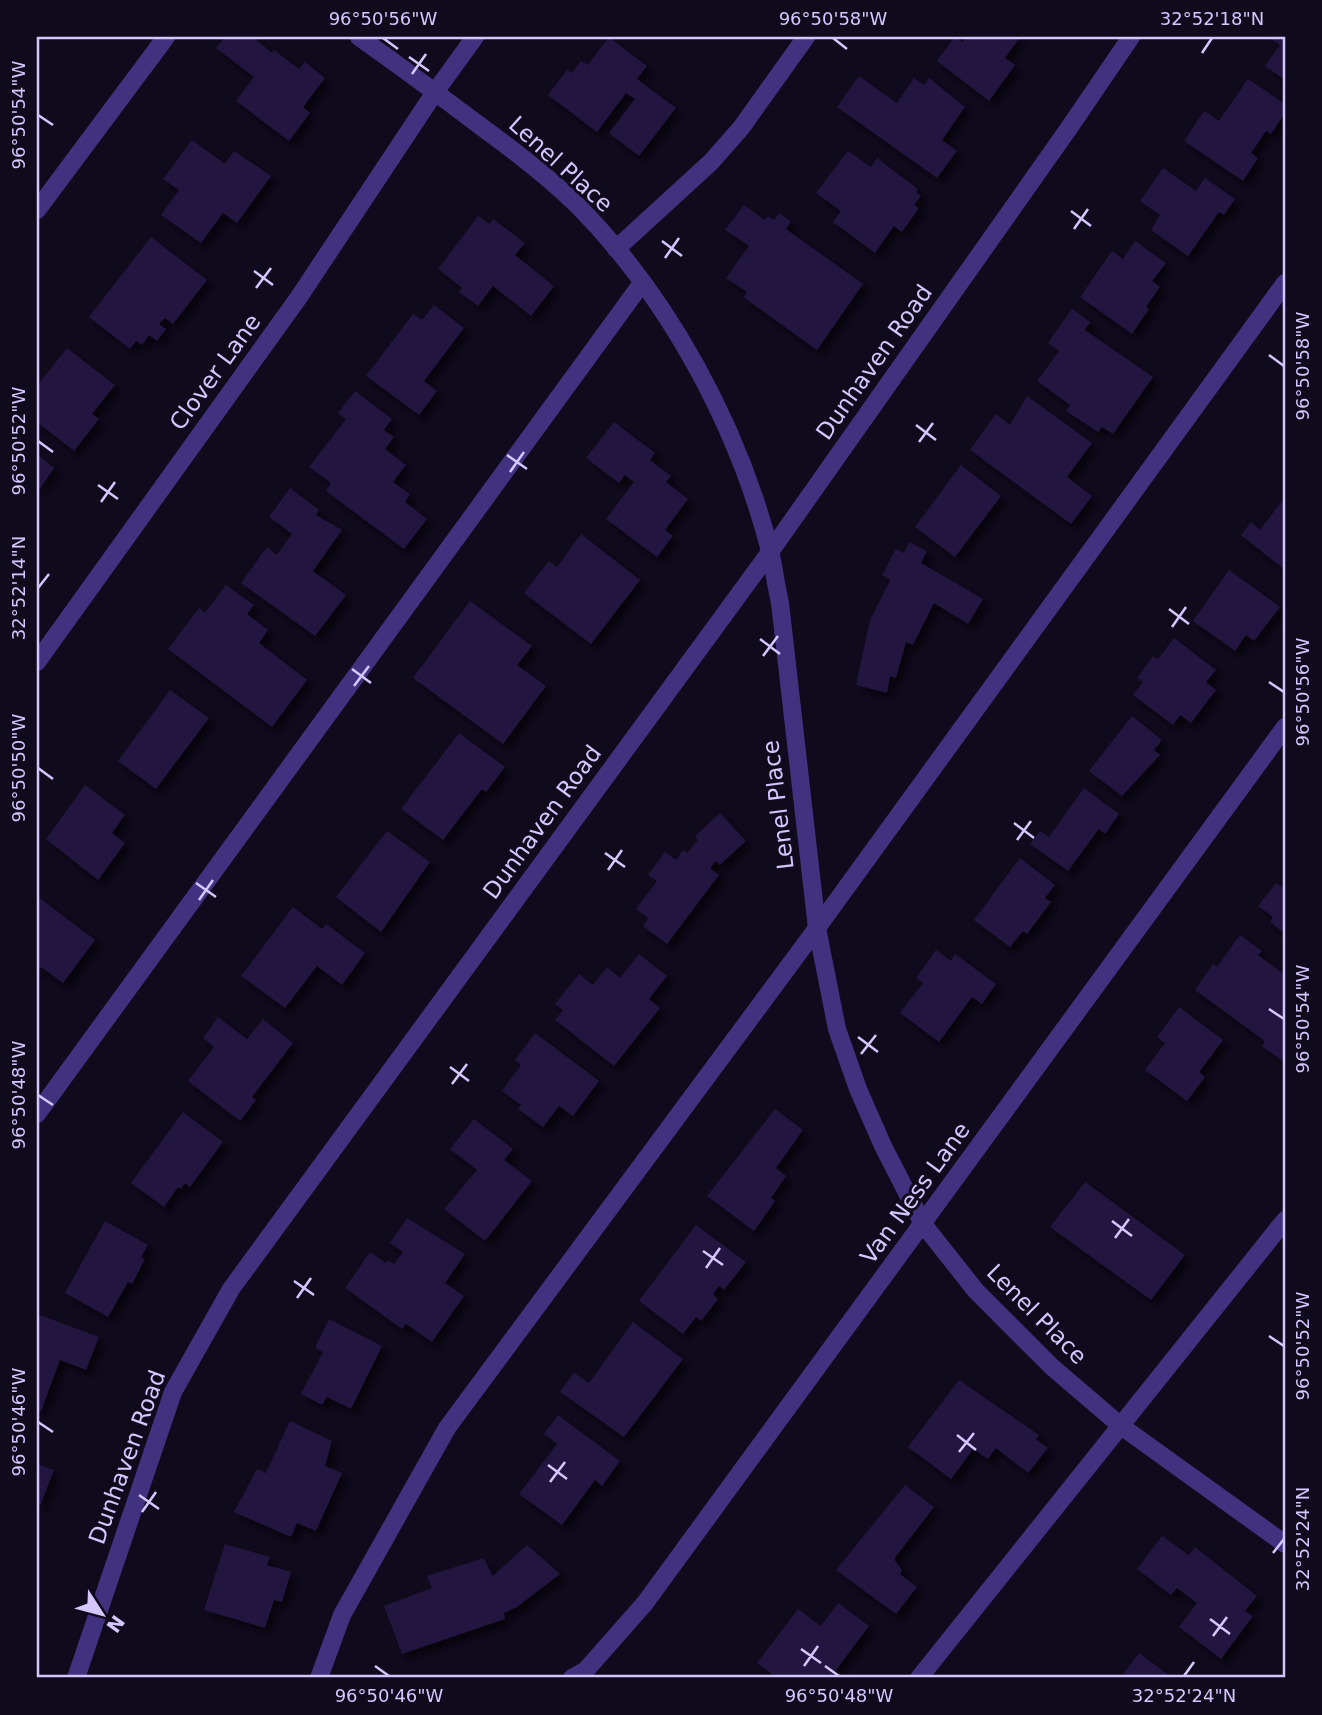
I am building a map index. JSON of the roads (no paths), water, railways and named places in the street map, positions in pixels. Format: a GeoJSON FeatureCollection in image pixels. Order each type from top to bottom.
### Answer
{"type":"FeatureCollection","features":[{"type":"Feature","properties":{"kind":"street"},"geometry":{"type":"LineString","coordinates":[[37,210],[166,37]]}},
{"type":"Feature","properties":{"kind":"street","name":"Lenel Place"},"geometry":{"type":"LineString","coordinates":[[359,37],[520,155],[577,205],[616,249],[672,324],[710,392],[748,480],[770,552],[780,603],[817,928],[837,1029],[858,1089],[883,1146],[923,1224],[976,1291],[1052,1367],[1121,1426],[1285,1545]]}},
{"type":"Feature","properties":{"kind":"street","name":"Clover Lane"},"geometry":{"type":"LineString","coordinates":[[37,662],[299,297],[435,92],[475,37]]}},
{"type":"Feature","properties":{"kind":"street"},"geometry":{"type":"LineString","coordinates":[[616,249],[711,162],[741,128],[806,37]]}},
{"type":"Feature","properties":{"kind":"street","name":"Dunhaven Road"},"geometry":{"type":"LineString","coordinates":[[82,1677],[173,1392],[231,1289],[770,552],[1069,128],[1130,37]]}},
{"type":"Feature","properties":{"kind":"street"},"geometry":{"type":"LineString","coordinates":[[37,1114],[642,283]]}},
{"type":"Feature","properties":{"kind":"street"},"geometry":{"type":"LineString","coordinates":[[319,1678],[342,1615],[447,1428],[817,928],[1285,283]]}},
{"type":"Feature","properties":{"kind":"street","name":"Van Ness Lane"},"geometry":{"type":"LineString","coordinates":[[572,1678],[586,1670],[645,1604],[1285,727]]}},
{"type":"Feature","properties":{"kind":"street"},"geometry":{"type":"LineString","coordinates":[[919,1678],[1285,1220]]}}]}
